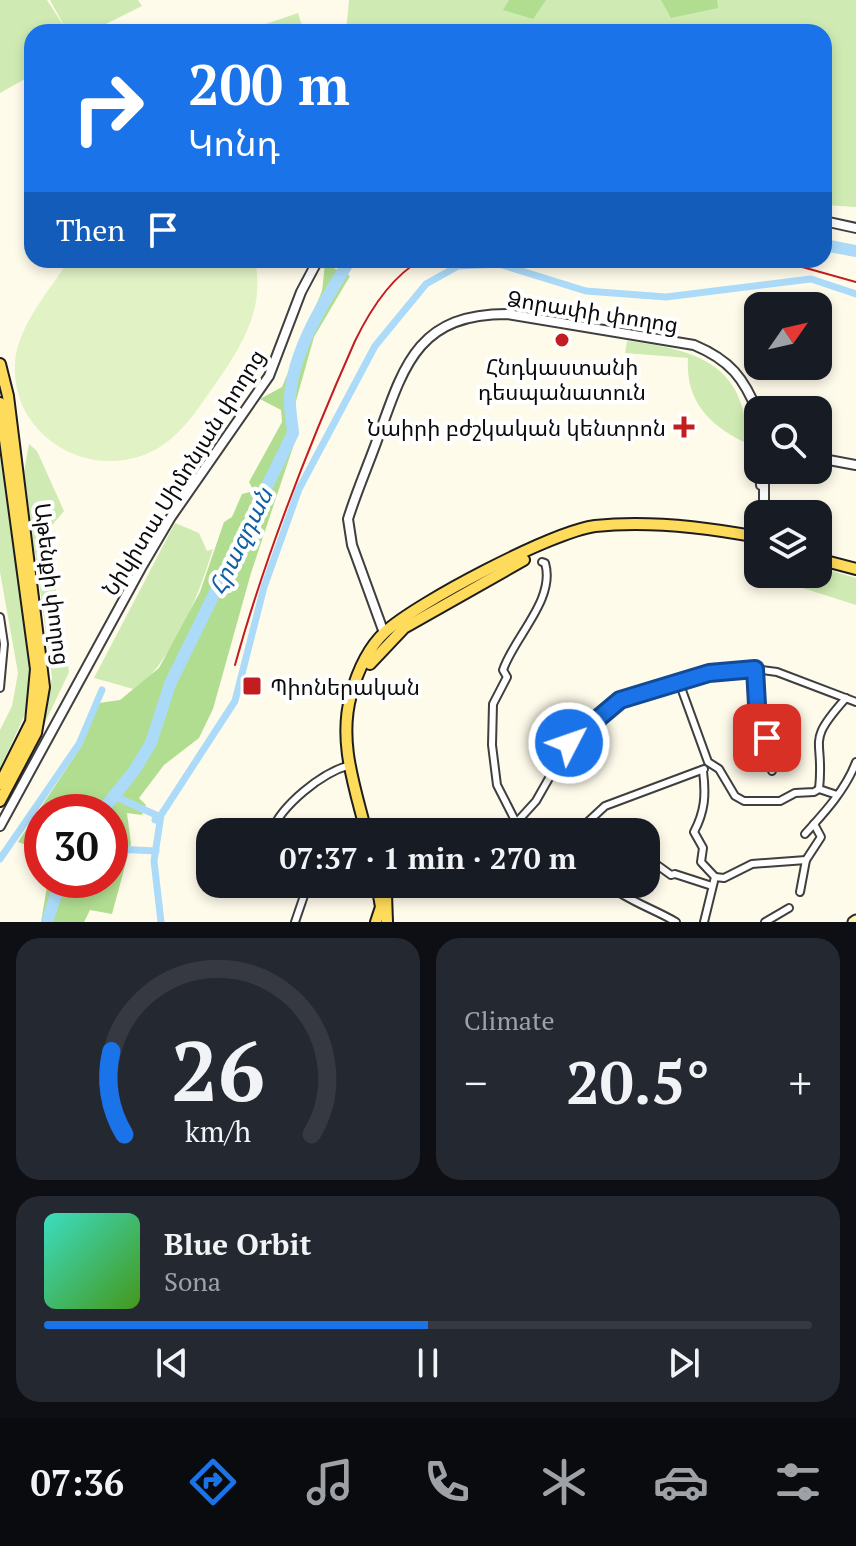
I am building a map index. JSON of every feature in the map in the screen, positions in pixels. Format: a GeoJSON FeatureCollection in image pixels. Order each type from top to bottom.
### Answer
{"type":"FeatureCollection","features":[{"type":"Feature","properties":{"kind":"main road","name":"Աթենքի փողոց"},"geometry":{"type":"LineString","coordinates":[[0,364],[16,455],[44,687],[36,733],[0,801]]}},
{"type":"Feature","properties":{"kind":"main road","name":"Աթենքի փողոց"},"geometry":{"type":"LineString","coordinates":[[0,403],[36,669],[31,722],[0,784]]}},
{"type":"Feature","properties":{"kind":"main road"},"geometry":{"type":"LineString","coordinates":[[363,818],[350,765],[346,727],[351,696],[363,663],[384,633],[497,566],[557,537],[582,529],[660,524],[744,538]]}},
{"type":"Feature","properties":{"kind":"main road"},"geometry":{"type":"LineString","coordinates":[[369,818],[353,753],[351,724],[365,671],[398,632],[537,552],[587,534],[638,528],[744,539]]}},
{"type":"Feature","properties":{"kind":"main road"},"geometry":{"type":"LineString","coordinates":[[832,556],[856,563]]}},
{"type":"Feature","properties":{"kind":"main road"},"geometry":{"type":"LineString","coordinates":[[832,562],[856,569]]}},
{"type":"Feature","properties":{"kind":"main road"},"geometry":{"type":"LineString","coordinates":[[379,898],[383,921]]}},
{"type":"Feature","properties":{"kind":"main road"},"geometry":{"type":"LineString","coordinates":[[383,921],[389,909],[387,898]]}},
{"type":"Feature","properties":{"kind":"street"},"geometry":{"type":"LineString","coordinates":[[832,223],[856,228]]}},
{"type":"Feature","properties":{"kind":"street","name":"Նիկիտա Սիմոնյան փողոց"},"geometry":{"type":"LineString","coordinates":[[0,826],[171,517],[269,376],[301,292],[314,268]]}},
{"type":"Feature","properties":{"kind":"street","name":"Ձորափի փողոց"},"geometry":{"type":"LineString","coordinates":[[384,633],[352,545],[348,519],[402,371],[423,340],[441,328],[483,314],[541,318],[694,345],[718,357],[739,373],[750,396]]}},
{"type":"Feature","properties":{"kind":"street"},"geometry":{"type":"LineString","coordinates":[[832,461],[856,465]]}},
{"type":"Feature","properties":{"kind":"street"},"geometry":{"type":"LineString","coordinates":[[514,818],[497,785],[493,704],[507,677],[503,670],[510,653],[540,603],[548,574],[542,562]]}},
{"type":"Feature","properties":{"kind":"street"},"geometry":{"type":"LineString","coordinates":[[0,617],[4,644],[0,688]]}},
{"type":"Feature","properties":{"kind":"street"},"geometry":{"type":"LineString","coordinates":[[521,818],[536,801],[569,743],[614,702],[732,669],[777,672],[856,702]]}},
{"type":"Feature","properties":{"kind":"street"},"geometry":{"type":"LineString","coordinates":[[755,669],[758,723],[767,738],[772,771]]}},
{"type":"Feature","properties":{"kind":"street"},"geometry":{"type":"LineString","coordinates":[[679,682],[708,762],[719,769],[735,796],[744,801],[780,801],[800,791],[814,792],[819,789],[837,795]]}},
{"type":"Feature","properties":{"kind":"street"},"geometry":{"type":"LineString","coordinates":[[819,789],[817,741],[821,726],[846,698]]}},
{"type":"Feature","properties":{"kind":"street"},"geometry":{"type":"LineString","coordinates":[[708,762],[703,771],[706,797],[694,832],[703,848],[701,862],[715,877],[724,878],[752,864],[806,860]]}},
{"type":"Feature","properties":{"kind":"street"},"geometry":{"type":"LineString","coordinates":[[805,834],[845,789],[856,762]]}},
{"type":"Feature","properties":{"kind":"street"},"geometry":{"type":"LineString","coordinates":[[278,818],[284,807],[337,769],[350,765]]}},
{"type":"Feature","properties":{"kind":"street"},"geometry":{"type":"LineString","coordinates":[[588,818],[605,806],[703,771]]}},
{"type":"Feature","properties":{"kind":"street"},"geometry":{"type":"LineString","coordinates":[[800,892],[806,860],[821,837],[814,824]]}},
{"type":"Feature","properties":{"kind":"street"},"geometry":{"type":"LineString","coordinates":[[660,867],[671,875],[712,886]]}},
{"type":"Feature","properties":{"kind":"street"},"geometry":{"type":"LineString","coordinates":[[704,922],[715,877]]}},
{"type":"Feature","properties":{"kind":"street"},"geometry":{"type":"LineString","coordinates":[[295,922],[303,898]]}},
{"type":"Feature","properties":{"kind":"street"},"geometry":{"type":"LineString","coordinates":[[623,898],[647,906],[676,922]]}},
{"type":"Feature","properties":{"kind":"street"},"geometry":{"type":"LineString","coordinates":[[765,922],[789,908]]}},
{"type":"Feature","properties":{"kind":"green space"},"geometry":{"type":"Polygon","coordinates":[[[0,0],[47,0],[62,24],[24,24],[24,80],[0,93],[0,0]]]}},
{"type":"Feature","properties":{"kind":"green space"},"geometry":{"type":"Polygon","coordinates":[[[50,0],[138,0],[142,6],[106,24],[63,24],[50,0]]]}},
{"type":"Feature","properties":{"kind":"green space"},"geometry":{"type":"Polygon","coordinates":[[[349,0],[856,0],[856,207],[832,206],[832,24],[347,24],[349,0]]]}},
{"type":"Feature","properties":{"kind":"green space"},"geometry":{"type":"Polygon","coordinates":[[[509,0],[546,0],[533,19],[503,10],[509,0]]]}},
{"type":"Feature","properties":{"kind":"green space"},"geometry":{"type":"Polygon","coordinates":[[[661,0],[717,0],[718,8],[671,18],[661,0]]]}},
{"type":"Feature","properties":{"kind":"green space"},"geometry":{"type":"Polygon","coordinates":[[[298,13],[301,24],[266,24],[298,13]]]}},
{"type":"Feature","properties":{"kind":"green space"},"geometry":{"type":"Polygon","coordinates":[[[64,268],[256,268],[255,306],[232,360],[179,432],[160,447],[135,458],[110,461],[85,458],[62,448],[42,433],[27,413],[17,389],[15,362],[22,335],[64,268]]]}},
{"type":"Feature","properties":{"kind":"green space"},"geometry":{"type":"Polygon","coordinates":[[[325,268],[333,268],[350,276],[314,337],[296,401],[296,438],[251,573],[213,709],[199,738],[164,765],[139,798],[146,805],[142,815],[128,813],[128,794],[50,794],[82,745],[99,703],[120,700],[159,668],[200,592],[224,522],[232,517],[242,494],[254,491],[249,482],[282,422],[281,410],[260,399],[282,387],[322,291],[325,268]]]}},
{"type":"Feature","properties":{"kind":"green space"},"geometry":{"type":"Polygon","coordinates":[[[627,341],[688,353],[709,363],[726,377],[738,395],[744,415],[744,442],[721,429],[702,410],[691,387],[688,358],[625,353],[627,341]]]}},
{"type":"Feature","properties":{"kind":"green space"},"geometry":{"type":"Polygon","coordinates":[[[29,444],[37,451],[64,511],[47,531],[69,672],[44,725],[52,677],[24,472],[29,444]]]}},
{"type":"Feature","properties":{"kind":"green space"},"geometry":{"type":"Polygon","coordinates":[[[0,456],[30,666],[29,705],[0,769],[0,730],[12,706],[18,673],[0,572],[0,456]]]}},
{"type":"Feature","properties":{"kind":"green space"},"geometry":{"type":"Polygon","coordinates":[[[175,523],[199,533],[207,551],[213,549],[184,624],[163,659],[137,690],[94,678],[175,523]]]}},
{"type":"Feature","properties":{"kind":"green space"},"geometry":{"type":"Polygon","coordinates":[[[832,571],[856,578],[856,605],[803,588],[832,588],[832,571]]]}},
{"type":"Feature","properties":{"kind":"green space"},"geometry":{"type":"Polygon","coordinates":[[[128,821],[131,844],[128,855],[128,821]]]}},
{"type":"Feature","properties":{"kind":"green space"},"geometry":{"type":"Polygon","coordinates":[[[45,898],[116,898],[112,914],[90,910],[84,922],[41,922],[45,898]]]}},
{"type":"Feature","properties":{"kind":"waterway","name":"Հրազդան"},"geometry":{"type":"LineString","coordinates":[[832,246],[856,251]]}},
{"type":"Feature","properties":{"kind":"waterway","name":"Հրազդան"},"geometry":{"type":"LineString","coordinates":[[115,794],[151,743],[170,684],[293,433],[290,396],[298,360],[312,325],[345,268]]}},
{"type":"Feature","properties":{"kind":"waterway"},"geometry":{"type":"LineString","coordinates":[[161,922],[154,861],[161,815],[235,701],[264,587],[299,489],[375,346],[426,284],[454,268]]}},
{"type":"Feature","properties":{"kind":"waterway"},"geometry":{"type":"LineString","coordinates":[[512,268],[586,291],[666,297],[811,279],[856,294]]}},
{"type":"Feature","properties":{"kind":"waterway"},"geometry":{"type":"LineString","coordinates":[[0,859],[79,744],[102,690]]}},
{"type":"Feature","properties":{"kind":"waterway"},"geometry":{"type":"LineString","coordinates":[[128,802],[156,815],[155,820]]}},
{"type":"Feature","properties":{"kind":"waterway"},"geometry":{"type":"LineString","coordinates":[[128,850],[156,851]]}},
{"type":"Feature","properties":{"kind":"waterway","name":"Հրազդան"},"geometry":{"type":"LineString","coordinates":[[47,922],[55,898]]}},
{"type":"Feature","properties":{"kind":"railway"},"geometry":{"type":"LineString","coordinates":[[235,665],[289,501],[355,341],[382,295],[409,268]]}},
{"type":"Feature","properties":{"kind":"railway"},"geometry":{"type":"LineString","coordinates":[[806,268],[856,282]]}},
{"type":"Feature","properties":{"kind":"place","name":"Հնդկաստանի դեսպանատուն"},"geometry":{"type":"Point","coordinates":[562,340]}},
{"type":"Feature","properties":{"kind":"place","name":"Նաիրի բժշկական կենտրոն"},"geometry":{"type":"Point","coordinates":[684,427]}},
{"type":"Feature","properties":{"kind":"place","name":"Պիոներական"},"geometry":{"type":"Point","coordinates":[252,686]}},
{"type":"Feature","properties":{"kind":"route"},"geometry":{"type":"LineString","coordinates":[[569,743],[614,702],[732,669],[755,669],[759,690],[758,723],[767,738]]}}]}
